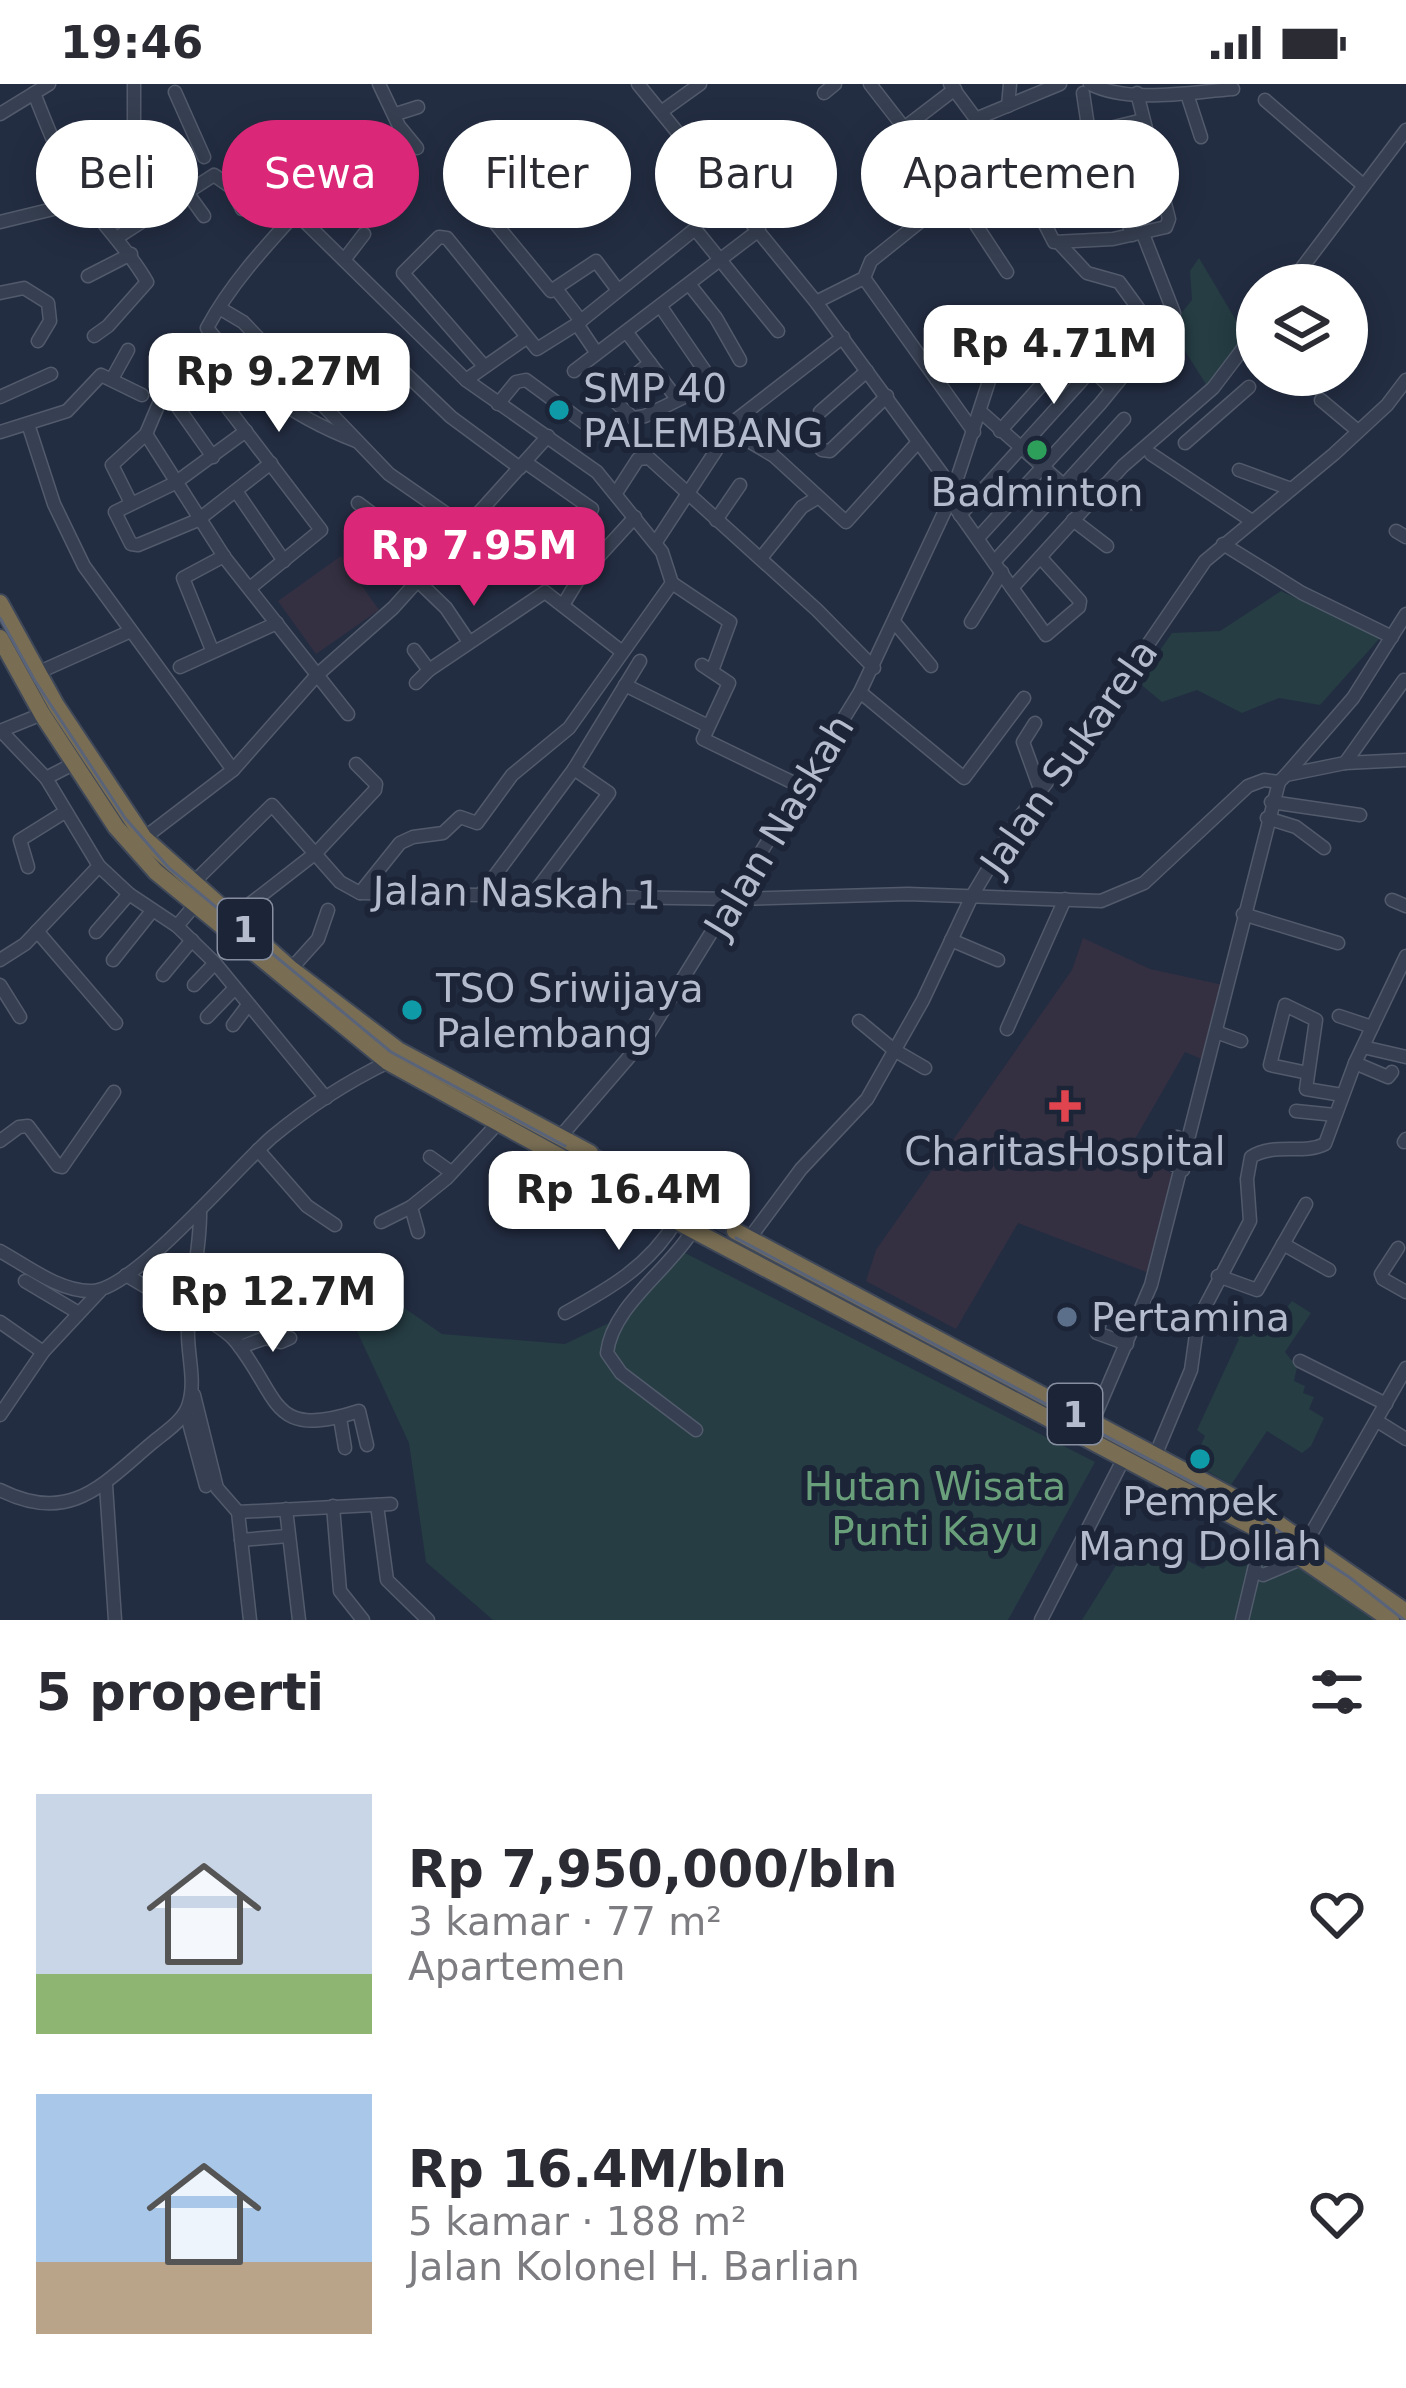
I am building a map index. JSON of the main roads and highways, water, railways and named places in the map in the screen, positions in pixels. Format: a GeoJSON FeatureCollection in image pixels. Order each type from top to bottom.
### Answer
{"type":"FeatureCollection","features":[{"type":"Feature","properties":{"kind":"highway","name":"1"},"geometry":{"type":"LineString","coordinates":[[1,604],[37,674],[144,838],[291,969],[398,1049],[590,1153]]}},
{"type":"Feature","properties":{"kind":"highway","name":"1"},"geometry":{"type":"LineString","coordinates":[[0,638],[42,715],[127,840],[194,906],[388,1062],[685,1226],[1262,1532],[1305,1550]]}},
{"type":"Feature","properties":{"kind":"highway","name":"1"},"geometry":{"type":"LineString","coordinates":[[742,1235],[1261,1512],[1395,1614]]}},
{"type":"Feature","properties":{"kind":"tunnel"},"geometry":{"type":"LineString","coordinates":[[590,1153],[735,1231]]}},
{"type":"Feature","properties":{"kind":"tram line"},"geometry":{"type":"LineString","coordinates":[[0,618],[35,681],[125,818],[169,868],[391,1052],[565,1146]]}},
{"type":"Feature","properties":{"kind":"tram line"},"geometry":{"type":"LineString","coordinates":[[736,1238],[1257,1517],[1349,1577],[1404,1620]]}},
{"type":"Feature","properties":{"kind":"place","name":"SMP 40 PALEMBANG"},"geometry":{"type":"Point","coordinates":[559,410]}},
{"type":"Feature","properties":{"kind":"place","name":"Badminton"},"geometry":{"type":"Point","coordinates":[1037,450]}},
{"type":"Feature","properties":{"kind":"place","name":"TSO Sriwijaya Palembang"},"geometry":{"type":"Point","coordinates":[412,1010]}},
{"type":"Feature","properties":{"kind":"place","name":"CharitasHospital"},"geometry":{"type":"Point","coordinates":[1065,1106]}},
{"type":"Feature","properties":{"kind":"place","name":"Pertamina"},"geometry":{"type":"Point","coordinates":[1067,1317]}},
{"type":"Feature","properties":{"kind":"place","name":"Pempek Mang Dollah"},"geometry":{"type":"Point","coordinates":[1200,1459]}},
{"type":"Feature","properties":{"kind":"park label","name":"Hutan Wisata Punti Kayu"},"geometry":{"type":"Point","coordinates":[935,1508]}}]}
